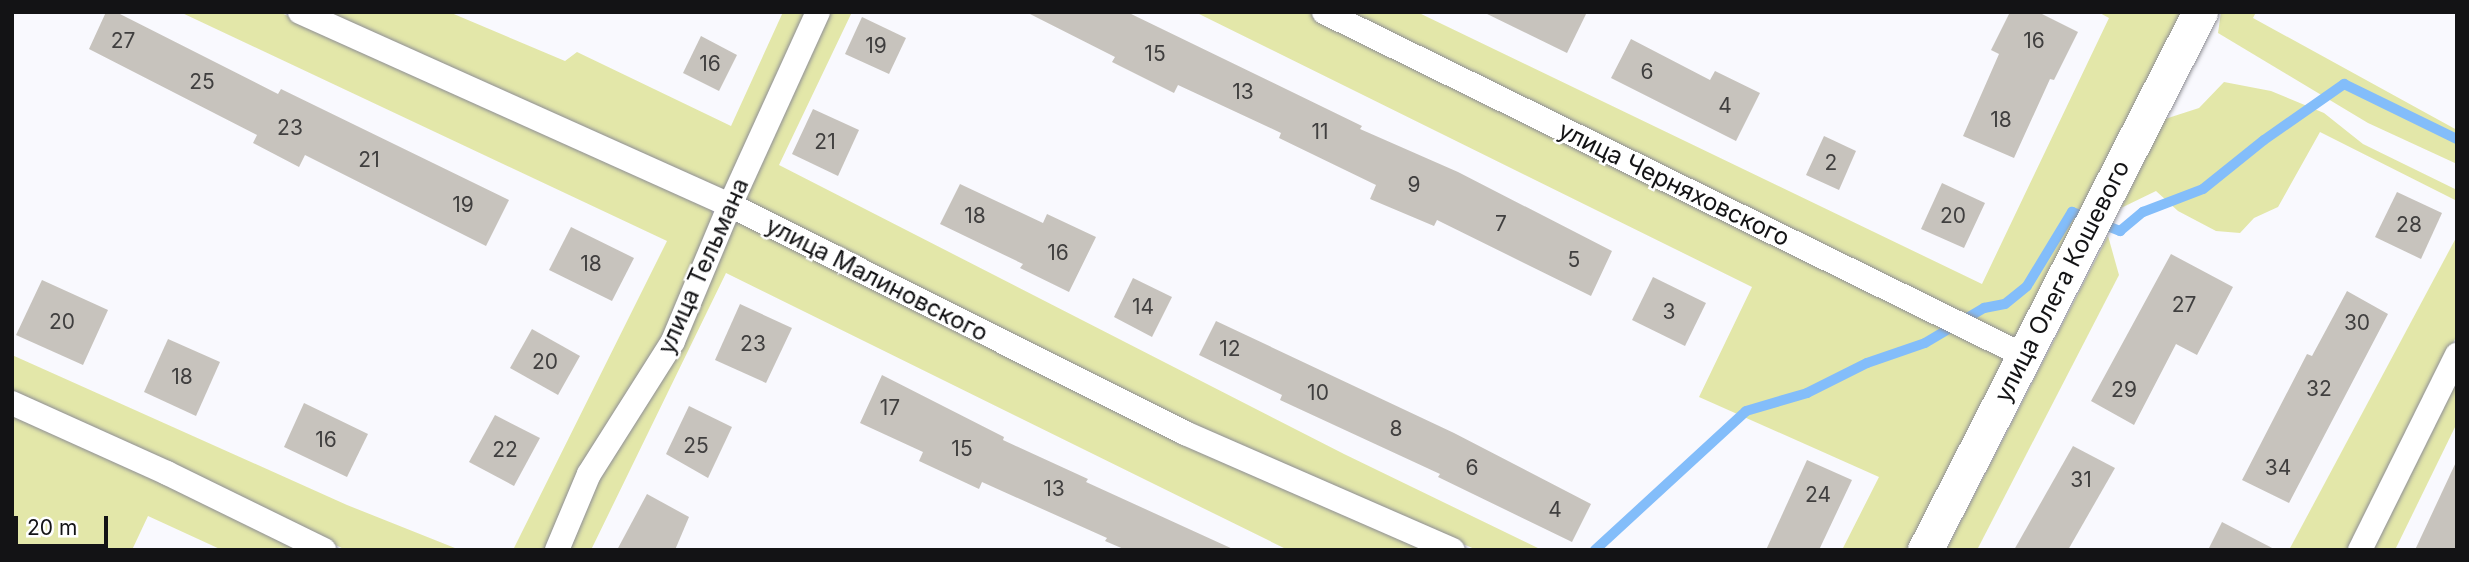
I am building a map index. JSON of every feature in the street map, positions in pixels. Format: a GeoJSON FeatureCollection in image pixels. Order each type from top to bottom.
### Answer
{"type":"FeatureCollection","features":[{"type":"Feature","properties":{"kind":"street","name":"улица Малиновского"},"geometry":{"type":"LineString","coordinates":[[300,12],[730,205],[1185,433],[1453,550]]}},
{"type":"Feature","properties":{"kind":"street","name":"улица Тельмана"},"geometry":{"type":"LineString","coordinates":[[557,550],[589,474],[673,341],[730,205],[818,12]]}},
{"type":"Feature","properties":{"kind":"street","name":"улица Черняховского"},"geometry":{"type":"LineString","coordinates":[[1324,12],[2023,355]]}},
{"type":"Feature","properties":{"kind":"street","name":"улица Олега Кошевого"},"geometry":{"type":"LineString","coordinates":[[1926,550],[2200,12]]}},
{"type":"Feature","properties":{"kind":"street"},"geometry":{"type":"LineString","coordinates":[[2360,550],[2457,355]]}},
{"type":"Feature","properties":{"kind":"street"},"geometry":{"type":"LineString","coordinates":[[12,402],[167,473],[324,550]]}},
{"type":"Feature","properties":{"kind":"green space"},"geometry":{"type":"Polygon","coordinates":[[[180,12],[279,12],[710,207],[715,219],[665,341],[548,550],[513,550],[667,241],[180,12]]]}},
{"type":"Feature","properties":{"kind":"green space"},"geometry":{"type":"Polygon","coordinates":[[[319,12],[449,12],[565,61],[577,52],[731,126],[783,12],[808,12],[728,187],[718,191],[319,12]]]}},
{"type":"Feature","properties":{"kind":"green space"},"geometry":{"type":"Polygon","coordinates":[[[825,12],[852,12],[779,165],[1344,454],[1542,550],[1477,550],[1189,427],[746,202],[744,191],[825,12]]]}},
{"type":"Feature","properties":{"kind":"green space"},"geometry":{"type":"Polygon","coordinates":[[[1195,12],[1309,12],[1995,348],[2007,362],[1909,550],[1842,550],[1879,477],[1699,397],[1752,287],[1195,12]]]}},
{"type":"Feature","properties":{"kind":"green space"},"geometry":{"type":"Polygon","coordinates":[[[1351,12],[1417,12],[1982,284],[2109,18],[2098,12],[2180,12],[2183,22],[2021,340],[2000,336],[1351,12]]]}},
{"type":"Feature","properties":{"kind":"green space"},"geometry":{"type":"Polygon","coordinates":[[[2221,12],[2256,12],[2253,18],[2457,130],[2457,164],[2368,123],[2218,33],[2221,12]]]}},
{"type":"Feature","properties":{"kind":"green space"},"geometry":{"type":"Polygon","coordinates":[[[2224,82],[2271,91],[2324,113],[2363,144],[2457,190],[2457,201],[2320,132],[2278,207],[2254,218],[2240,233],[2216,231],[2178,211],[2156,191],[2121,208],[2165,119],[2199,108],[2224,82]]]}},
{"type":"Feature","properties":{"kind":"green space"},"geometry":{"type":"Polygon","coordinates":[[[744,219],[1434,550],[1288,550],[726,273],[591,550],[563,550],[731,220],[744,219]]]}},
{"type":"Feature","properties":{"kind":"green space"},"geometry":{"type":"Polygon","coordinates":[[[2108,236],[2119,275],[1977,550],[1946,550],[2108,236]]]}},
{"type":"Feature","properties":{"kind":"green space"},"geometry":{"type":"Polygon","coordinates":[[[2457,236],[2457,335],[2347,550],[2289,550],[2457,236]]]}},
{"type":"Feature","properties":{"kind":"green space"},"geometry":{"type":"Polygon","coordinates":[[[12,355],[347,505],[460,550],[346,550],[12,391],[12,355]]]}},
{"type":"Feature","properties":{"kind":"green space"},"geometry":{"type":"Polygon","coordinates":[[[2457,381],[2457,423],[2395,550],[2371,550],[2457,381]]]}},
{"type":"Feature","properties":{"kind":"green space"},"geometry":{"type":"Polygon","coordinates":[[[12,413],[165,483],[300,550],[222,550],[148,516],[132,550],[12,550],[12,413]]]}},
{"type":"Feature","properties":{"kind":"building"},"geometry":{"type":"Polygon","coordinates":[[[106,12],[116,12],[278,94],[281,89],[509,200],[486,246],[305,155],[299,167],[253,143],[257,135],[89,49],[106,12]]]}},
{"type":"Feature","properties":{"kind":"building"},"geometry":{"type":"Polygon","coordinates":[[[1026,12],[1127,12],[1362,126],[1360,129],[1458,172],[1612,251],[1591,296],[1437,220],[1434,226],[1370,199],[1376,185],[1279,138],[1281,133],[1178,85],[1174,93],[1112,62],[1115,57],[1026,12]]]}},
{"type":"Feature","properties":{"kind":"building"},"geometry":{"type":"Polygon","coordinates":[[[1483,12],[1587,12],[1567,53],[1483,12]]]}},
{"type":"Feature","properties":{"kind":"building"},"geometry":{"type":"Polygon","coordinates":[[[2010,12],[2038,12],[2078,32],[2054,80],[2050,79],[2014,158],[1963,136],[1999,54],[1991,50],[2010,12]]]}},
{"type":"Feature","properties":{"kind":"building"},"geometry":{"type":"Polygon","coordinates":[[[862,17],[906,38],[889,74],[845,54],[862,17]]]}},
{"type":"Feature","properties":{"kind":"building"},"geometry":{"type":"Polygon","coordinates":[[[701,36],[737,55],[719,91],[683,73],[701,36]]]}},
{"type":"Feature","properties":{"kind":"building"},"geometry":{"type":"Polygon","coordinates":[[[1631,39],[1710,80],[1715,71],[1760,93],[1736,141],[1611,78],[1631,39]]]}},
{"type":"Feature","properties":{"kind":"building"},"geometry":{"type":"Polygon","coordinates":[[[813,109],[859,130],[838,176],[792,154],[813,109]]]}},
{"type":"Feature","properties":{"kind":"building"},"geometry":{"type":"Polygon","coordinates":[[[1824,136],[1856,151],[1839,190],[1806,175],[1824,136]]]}},
{"type":"Feature","properties":{"kind":"building"},"geometry":{"type":"Polygon","coordinates":[[[1942,183],[1985,203],[1964,248],[1921,229],[1942,183]]]}},
{"type":"Feature","properties":{"kind":"building"},"geometry":{"type":"Polygon","coordinates":[[[960,184],[1043,223],[1047,214],[1096,237],[1069,292],[1020,268],[1023,264],[940,224],[960,184]]]}},
{"type":"Feature","properties":{"kind":"building"},"geometry":{"type":"Polygon","coordinates":[[[2397,192],[2442,213],[2421,259],[2375,237],[2397,192]]]}},
{"type":"Feature","properties":{"kind":"building"},"geometry":{"type":"Polygon","coordinates":[[[571,227],[634,258],[612,301],[549,270],[571,227]]]}},
{"type":"Feature","properties":{"kind":"building"},"geometry":{"type":"Polygon","coordinates":[[[2171,254],[2233,287],[2197,355],[2176,344],[2134,425],[2091,401],[2171,254]]]}},
{"type":"Feature","properties":{"kind":"building"},"geometry":{"type":"Polygon","coordinates":[[[1653,277],[1706,303],[1685,346],[1632,320],[1653,277]]]}},
{"type":"Feature","properties":{"kind":"building"},"geometry":{"type":"Polygon","coordinates":[[[1133,278],[1172,297],[1152,337],[1114,317],[1133,278]]]}},
{"type":"Feature","properties":{"kind":"building"},"geometry":{"type":"Polygon","coordinates":[[[42,280],[108,310],[83,365],[16,335],[42,280]]]}},
{"type":"Feature","properties":{"kind":"building"},"geometry":{"type":"Polygon","coordinates":[[[2347,291],[2388,314],[2289,503],[2242,480],[2307,354],[2312,356],[2347,291]]]}},
{"type":"Feature","properties":{"kind":"building"},"geometry":{"type":"Polygon","coordinates":[[[740,304],[792,328],[766,383],[715,360],[740,304]]]}},
{"type":"Feature","properties":{"kind":"building"},"geometry":{"type":"Polygon","coordinates":[[[1216,321],[1454,433],[1591,504],[1572,542],[1438,477],[1440,474],[1280,400],[1282,395],[1199,355],[1216,321]]]}},
{"type":"Feature","properties":{"kind":"building"},"geometry":{"type":"Polygon","coordinates":[[[532,329],[580,356],[558,395],[510,368],[532,329]]]}},
{"type":"Feature","properties":{"kind":"building"},"geometry":{"type":"Polygon","coordinates":[[[168,339],[220,362],[196,416],[144,392],[168,339]]]}},
{"type":"Feature","properties":{"kind":"building"},"geometry":{"type":"Polygon","coordinates":[[[882,375],[1004,437],[1003,440],[1088,479],[1086,482],[1235,550],[1126,550],[1105,541],[1107,538],[982,482],[979,489],[919,461],[923,452],[860,423],[882,375]]]}},
{"type":"Feature","properties":{"kind":"building"},"geometry":{"type":"Polygon","coordinates":[[[304,403],[368,434],[347,477],[284,447],[304,403]]]}},
{"type":"Feature","properties":{"kind":"building"},"geometry":{"type":"Polygon","coordinates":[[[689,406],[732,427],[708,478],[666,454],[689,406]]]}},
{"type":"Feature","properties":{"kind":"building"},"geometry":{"type":"Polygon","coordinates":[[[495,415],[540,438],[514,486],[469,462],[495,415]]]}},
{"type":"Feature","properties":{"kind":"building"},"geometry":{"type":"Polygon","coordinates":[[[2073,446],[2115,468],[2068,550],[2014,550],[2073,446]]]}},
{"type":"Feature","properties":{"kind":"building"},"geometry":{"type":"Polygon","coordinates":[[[1807,460],[1852,480],[1819,550],[1766,550],[1807,460]]]}},
{"type":"Feature","properties":{"kind":"building"},"geometry":{"type":"Polygon","coordinates":[[[2457,460],[2457,550],[2415,550],[2457,460]]]}},
{"type":"Feature","properties":{"kind":"building"},"geometry":{"type":"Polygon","coordinates":[[[647,494],[689,517],[675,550],[617,550],[647,494]]]}},
{"type":"Feature","properties":{"kind":"building"},"geometry":{"type":"Polygon","coordinates":[[[2222,522],[2276,550],[2208,550],[2222,522]]]}},
{"type":"Feature","properties":{"kind":"waterway"},"geometry":{"type":"LineString","coordinates":[[1595,550],[1746,411],[1807,393],[1867,363],[1925,343],[1984,308],[2005,304],[2027,286],[2072,212],[2120,231],[2143,212],[2203,189],[2264,140],[2344,84],[2457,139]]}}]}
